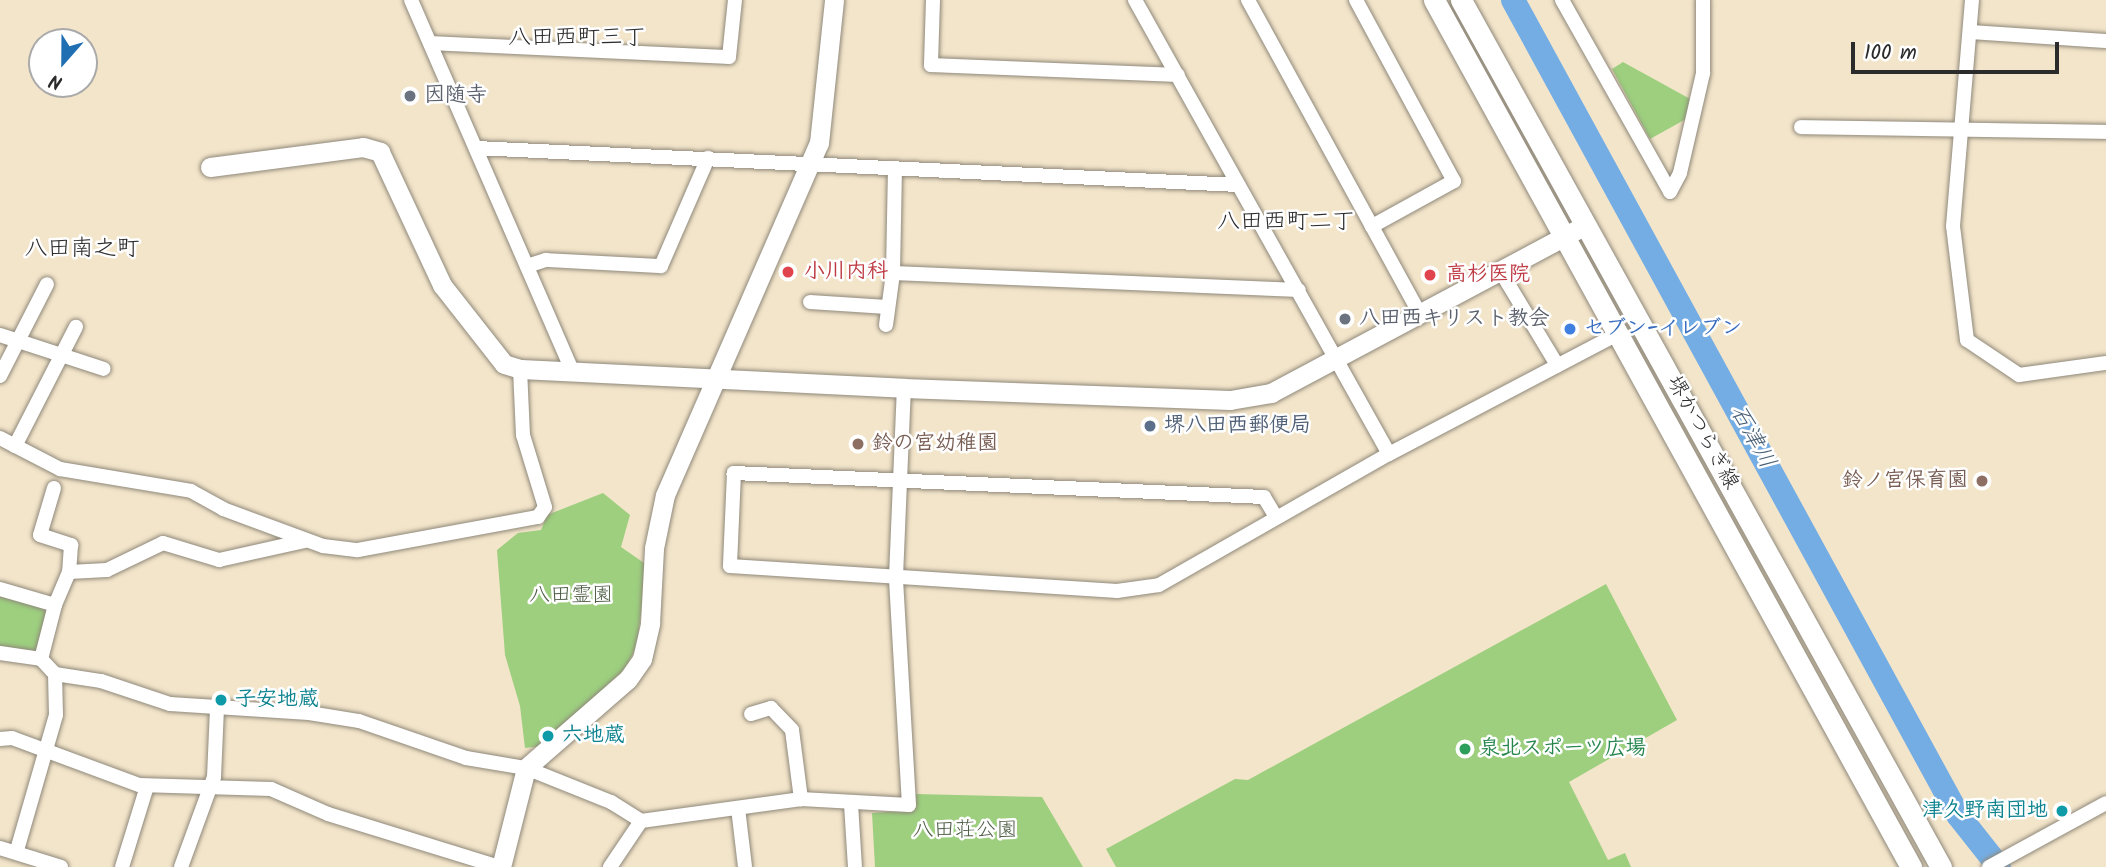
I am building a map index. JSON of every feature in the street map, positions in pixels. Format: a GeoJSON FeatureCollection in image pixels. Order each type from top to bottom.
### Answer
{"type":"FeatureCollection","features":[{"type":"Feature","properties":{"kind":"main road","name":"堺かつらぎ線"},"geometry":{"type":"LineString","coordinates":[[1434,0],[1911,867]]}},
{"type":"Feature","properties":{"kind":"main road","name":"堺かつらぎ線"},"geometry":{"type":"LineString","coordinates":[[1461,0],[1941,867]]}},
{"type":"Feature","properties":{"kind":"street"},"geometry":{"type":"LineString","coordinates":[[411,0],[572,371]]}},
{"type":"Feature","properties":{"kind":"street"},"geometry":{"type":"LineString","coordinates":[[431,43],[729,57],[735,0]]}},
{"type":"Feature","properties":{"kind":"street"},"geometry":{"type":"LineString","coordinates":[[0,739],[12,738],[146,786],[271,789],[328,814],[500,867],[526,768],[628,679],[642,659],[650,623],[654,548],[665,495],[814,162],[820,143],[834,0]]}},
{"type":"Feature","properties":{"kind":"street"},"geometry":{"type":"LineString","coordinates":[[933,0],[931,65],[1178,75]]}},
{"type":"Feature","properties":{"kind":"street"},"geometry":{"type":"LineString","coordinates":[[1135,0],[1237,184],[1338,356],[1389,454]]}},
{"type":"Feature","properties":{"kind":"street"},"geometry":{"type":"LineString","coordinates":[[1248,0],[1418,312]]}},
{"type":"Feature","properties":{"kind":"street"},"geometry":{"type":"LineString","coordinates":[[1356,0],[1454,181],[1372,226]]}},
{"type":"Feature","properties":{"kind":"street"},"geometry":{"type":"LineString","coordinates":[[1562,0],[1670,192],[1680,173],[1703,73],[1703,0]]}},
{"type":"Feature","properties":{"kind":"street"},"geometry":{"type":"LineString","coordinates":[[1972,0],[1953,226],[1967,340],[2019,375],[2106,363]]}},
{"type":"Feature","properties":{"kind":"street"},"geometry":{"type":"LineString","coordinates":[[1970,32],[2106,41]]}},
{"type":"Feature","properties":{"kind":"street"},"geometry":{"type":"LineString","coordinates":[[1801,127],[2106,132]]}},
{"type":"Feature","properties":{"kind":"street"},"geometry":{"type":"LineString","coordinates":[[210,167],[363,147],[380,152],[442,285],[504,364],[520,369],[904,387],[1230,400],[1271,393],[1585,225]]}},
{"type":"Feature","properties":{"kind":"street"},"geometry":{"type":"LineString","coordinates":[[476,148],[1237,184]]}},
{"type":"Feature","properties":{"kind":"street"},"geometry":{"type":"LineString","coordinates":[[527,266],[546,260],[661,266],[708,158]]}},
{"type":"Feature","properties":{"kind":"street"},"geometry":{"type":"LineString","coordinates":[[886,325],[893,273],[895,168]]}},
{"type":"Feature","properties":{"kind":"street"},"geometry":{"type":"LineString","coordinates":[[1501,272],[1557,365]]}},
{"type":"Feature","properties":{"kind":"street"},"geometry":{"type":"LineString","coordinates":[[893,273],[1299,290]]}},
{"type":"Feature","properties":{"kind":"street"},"geometry":{"type":"LineString","coordinates":[[0,376],[47,284]]}},
{"type":"Feature","properties":{"kind":"street"},"geometry":{"type":"LineString","coordinates":[[810,302],[887,307]]}},
{"type":"Feature","properties":{"kind":"street"},"geometry":{"type":"LineString","coordinates":[[15,446],[76,327]]}},
{"type":"Feature","properties":{"kind":"street"},"geometry":{"type":"LineString","coordinates":[[1276,517],[1264,497],[734,473],[730,566],[896,577],[1142,588],[1159,585],[1389,454],[1618,334]]}},
{"type":"Feature","properties":{"kind":"street"},"geometry":{"type":"LineString","coordinates":[[0,335],[104,369]]}},
{"type":"Feature","properties":{"kind":"street"},"geometry":{"type":"LineString","coordinates":[[0,438],[60,469],[191,491],[223,509],[307,540],[358,550],[538,517],[545,508],[523,435],[520,369]]}},
{"type":"Feature","properties":{"kind":"street"},"geometry":{"type":"LineString","coordinates":[[0,653],[41,659],[55,674],[101,681],[170,704],[359,722],[466,758],[526,768],[611,802],[641,821],[801,799],[909,806],[896,577],[904,387]]}},
{"type":"Feature","properties":{"kind":"street"},"geometry":{"type":"LineString","coordinates":[[41,659],[55,605],[69,572],[71,545],[40,535],[54,488]]}},
{"type":"Feature","properties":{"kind":"street"},"geometry":{"type":"LineString","coordinates":[[69,572],[107,570],[163,543],[219,560],[307,540]]}},
{"type":"Feature","properties":{"kind":"street"},"geometry":{"type":"LineString","coordinates":[[0,589],[55,605]]}},
{"type":"Feature","properties":{"kind":"street"},"geometry":{"type":"LineString","coordinates":[[18,850],[56,715],[55,674]]}},
{"type":"Feature","properties":{"kind":"street"},"geometry":{"type":"LineString","coordinates":[[181,867],[210,788],[218,707]]}},
{"type":"Feature","properties":{"kind":"street"},"geometry":{"type":"LineString","coordinates":[[751,714],[771,708],[792,730],[801,799]]}},
{"type":"Feature","properties":{"kind":"street"},"geometry":{"type":"LineString","coordinates":[[122,867],[146,786]]}},
{"type":"Feature","properties":{"kind":"street"},"geometry":{"type":"LineString","coordinates":[[1989,867],[2106,803]]}},
{"type":"Feature","properties":{"kind":"street"},"geometry":{"type":"LineString","coordinates":[[851,804],[855,867]]}},
{"type":"Feature","properties":{"kind":"street"},"geometry":{"type":"LineString","coordinates":[[738,808],[745,867]]}},
{"type":"Feature","properties":{"kind":"street"},"geometry":{"type":"LineString","coordinates":[[610,867],[641,821]]}},
{"type":"Feature","properties":{"kind":"street"},"geometry":{"type":"LineString","coordinates":[[0,848],[18,850],[61,867]]}},
{"type":"Feature","properties":{"kind":"green space"},"geometry":{"type":"Polygon","coordinates":[[[1623,62],[1692,100],[1686,119],[1650,139],[1612,69],[1623,62]]]}},
{"type":"Feature","properties":{"kind":"green space","name":"八田霊園"},"geometry":{"type":"Polygon","coordinates":[[[603,493],[630,515],[621,547],[647,565],[637,645],[626,668],[541,746],[525,748],[520,706],[505,655],[497,550],[518,533],[541,530],[547,515],[603,493]]]}},
{"type":"Feature","properties":{"kind":"green space","name":"泉北スポーツ広場"},"geometry":{"type":"Polygon","coordinates":[[[1606,584],[1677,720],[1569,782],[1608,860],[1625,853],[1631,867],[1116,867],[1106,849],[1235,779],[1248,780],[1606,584]]]}},
{"type":"Feature","properties":{"kind":"green space"},"geometry":{"type":"Polygon","coordinates":[[[0,595],[44,609],[47,615],[40,651],[0,648],[0,595]]]}},
{"type":"Feature","properties":{"kind":"green space","name":"八田荘公園"},"geometry":{"type":"Polygon","coordinates":[[[916,794],[1042,797],[1083,867],[875,867],[872,813],[915,810],[916,794]]]}},
{"type":"Feature","properties":{"kind":"waterway","name":"石津川"},"geometry":{"type":"LineString","coordinates":[[1513,0],[1958,815],[1999,867]]}},
{"type":"Feature","properties":{"kind":"place","name":"因随寺"},"geometry":{"type":"Point","coordinates":[410,96]}},
{"type":"Feature","properties":{"kind":"place","name":"小川内科"},"geometry":{"type":"Point","coordinates":[788,272]}},
{"type":"Feature","properties":{"kind":"place","name":"高杉医院"},"geometry":{"type":"Point","coordinates":[1430,275]}},
{"type":"Feature","properties":{"kind":"place","name":"八田西キリスト教会"},"geometry":{"type":"Point","coordinates":[1345,319]}},
{"type":"Feature","properties":{"kind":"place","name":"セブン-イレブン"},"geometry":{"type":"Point","coordinates":[1570,329]}},
{"type":"Feature","properties":{"kind":"place","name":"堺八田西郵便局"},"geometry":{"type":"Point","coordinates":[1150,426]}},
{"type":"Feature","properties":{"kind":"place","name":"鈴の宮幼稚園"},"geometry":{"type":"Point","coordinates":[858,444]}},
{"type":"Feature","properties":{"kind":"place","name":"鈴ノ宮保育園"},"geometry":{"type":"Point","coordinates":[1982,481]}},
{"type":"Feature","properties":{"kind":"place","name":"子安地蔵"},"geometry":{"type":"Point","coordinates":[221,700]}},
{"type":"Feature","properties":{"kind":"place","name":"六地蔵"},"geometry":{"type":"Point","coordinates":[548,736]}},
{"type":"Feature","properties":{"kind":"place","name":"泉北スポーツ広場"},"geometry":{"type":"Point","coordinates":[1465,749]}},
{"type":"Feature","properties":{"kind":"place","name":"津久野南団地"},"geometry":{"type":"Point","coordinates":[2062,811]}},
{"type":"Feature","properties":{"kind":"district","name":"八田西町三丁"},"geometry":{"type":"Point","coordinates":[577,38]}},
{"type":"Feature","properties":{"kind":"district","name":"八田西町二丁"},"geometry":{"type":"Point","coordinates":[1286,222]}},
{"type":"Feature","properties":{"kind":"district","name":"八田南之町"},"geometry":{"type":"Point","coordinates":[82,249]}}]}
